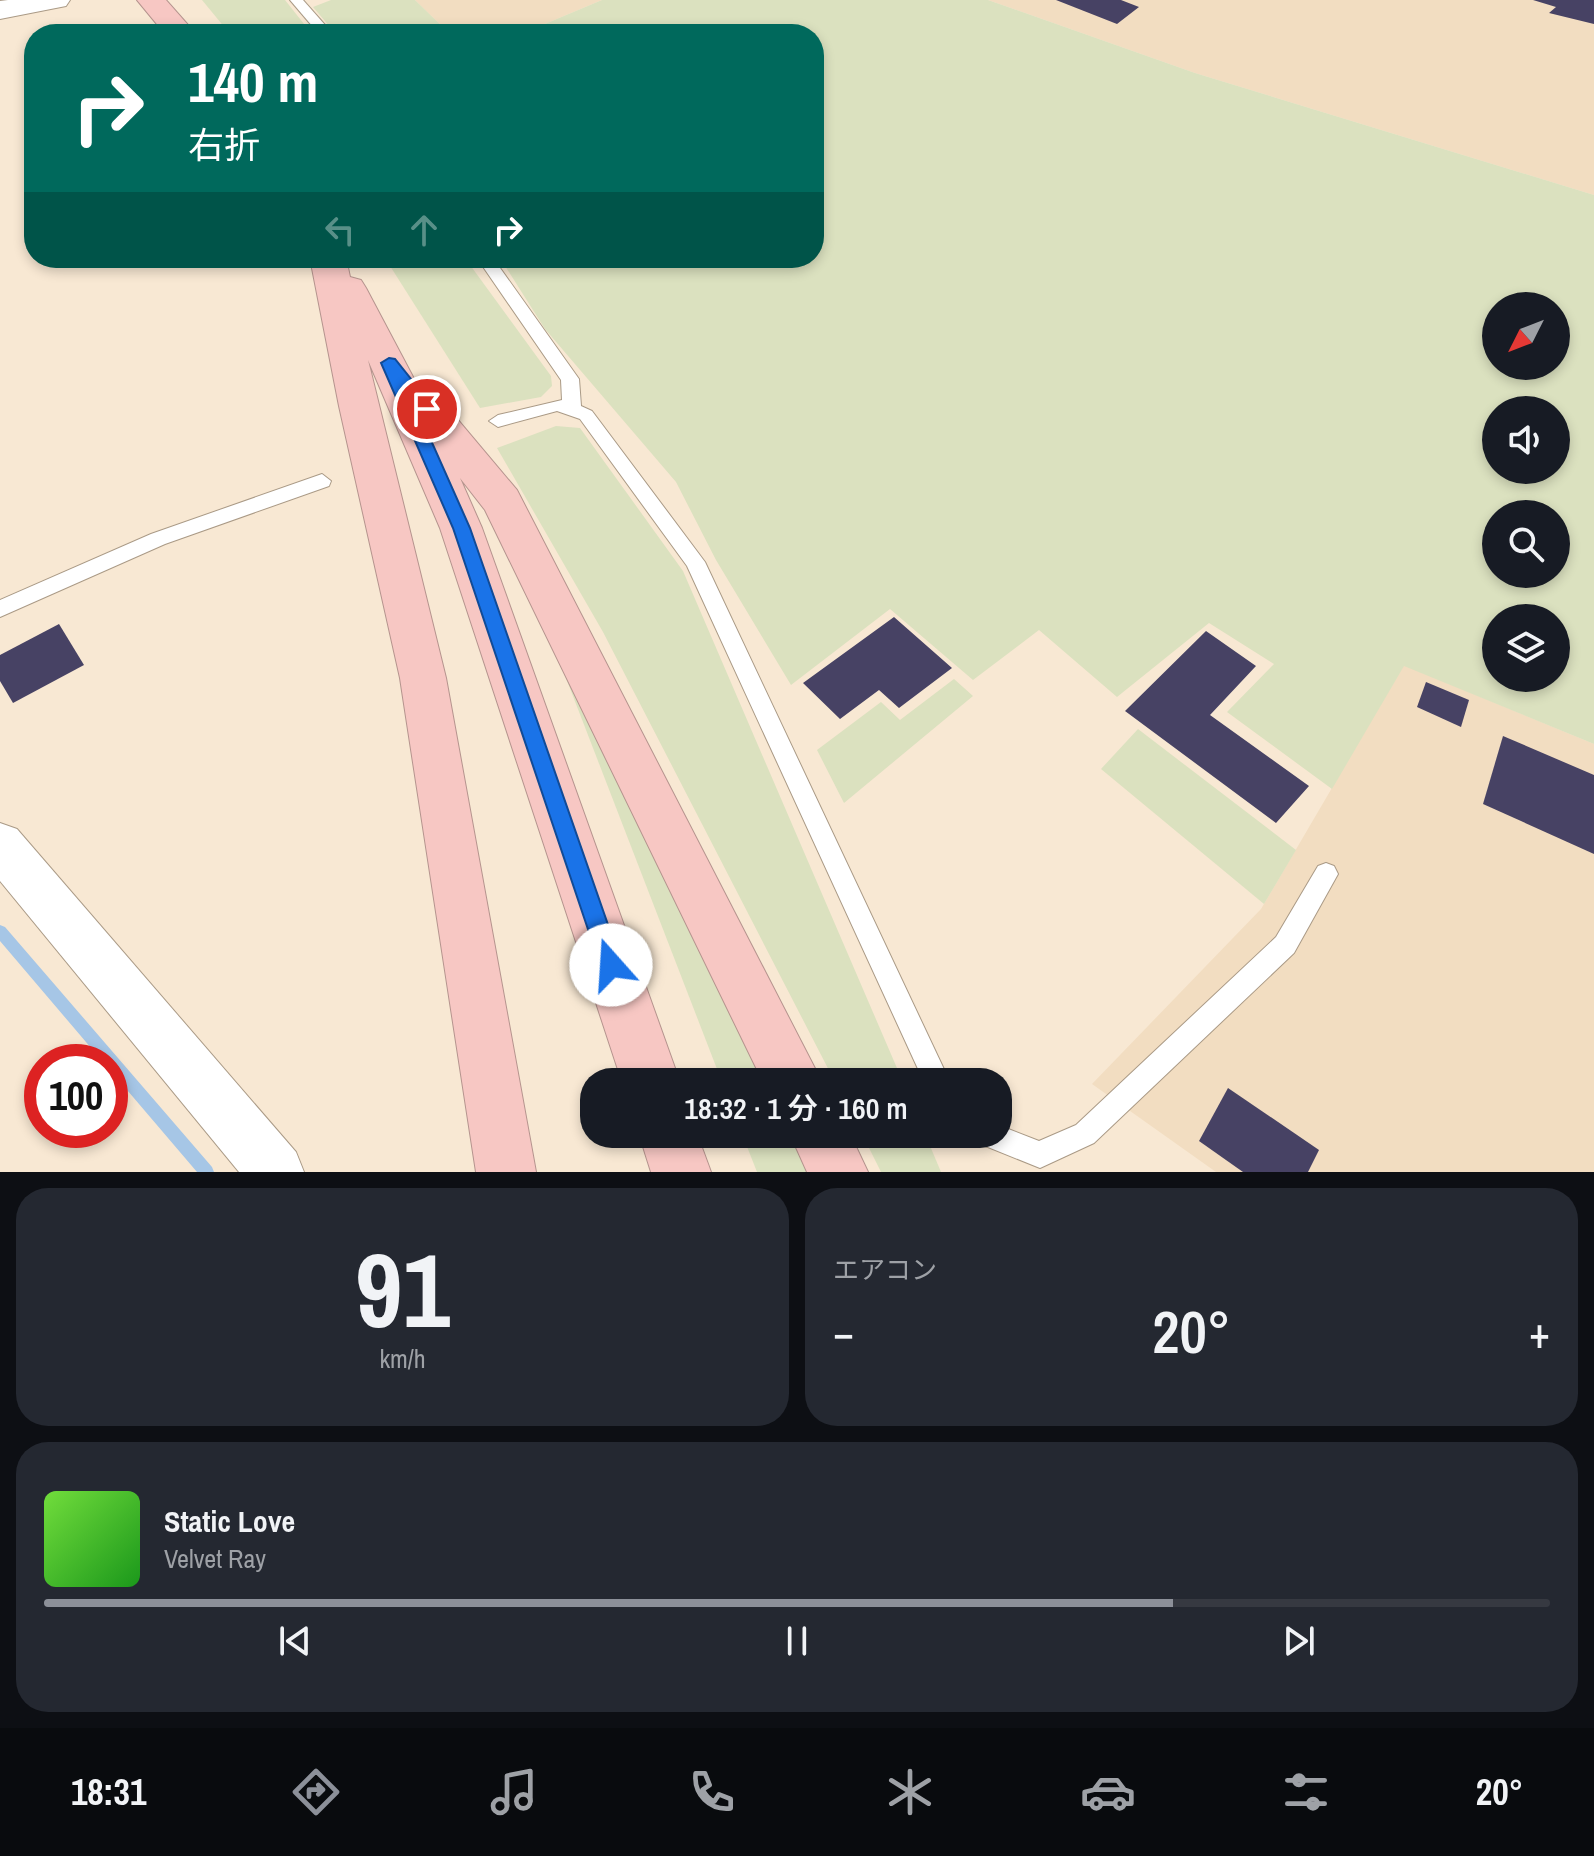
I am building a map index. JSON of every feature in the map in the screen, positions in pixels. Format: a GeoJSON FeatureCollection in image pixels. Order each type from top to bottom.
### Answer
{"type":"FeatureCollection","features":[{"type":"Feature","properties":{"kind":"highway"},"geometry":{"type":"LineString","coordinates":[[332,268],[423,678],[506,1172]]}},
{"type":"Feature","properties":{"kind":"highway"},"geometry":{"type":"LineString","coordinates":[[336,268],[389,363],[461,528],[646,1068]]}},
{"type":"Feature","properties":{"kind":"highway"},"geometry":{"type":"LineString","coordinates":[[389,363],[502,501],[786,1068]]}},
{"type":"Feature","properties":{"kind":"highway"},"geometry":{"type":"LineString","coordinates":[[673,1148],[681,1172]]}},
{"type":"Feature","properties":{"kind":"highway"},"geometry":{"type":"LineString","coordinates":[[826,1148],[838,1172]]}},
{"type":"Feature","properties":{"kind":"street"},"geometry":{"type":"LineString","coordinates":[[0,10],[56,0]]}},
{"type":"Feature","properties":{"kind":"street"},"geometry":{"type":"LineString","coordinates":[[0,845],[276,1172]]}},
{"type":"Feature","properties":{"kind":"lane"},"geometry":{"type":"LineString","coordinates":[[296,0],[317,24]]}},
{"type":"Feature","properties":{"kind":"lane"},"geometry":{"type":"LineString","coordinates":[[492,268],[570,379],[572,410]]}},
{"type":"Feature","properties":{"kind":"lane"},"geometry":{"type":"LineString","coordinates":[[498,421],[558,405],[586,415],[695,562],[930,1068]]}},
{"type":"Feature","properties":{"kind":"lane"},"geometry":{"type":"LineString","coordinates":[[0,609],[158,539],[322,481]]}},
{"type":"Feature","properties":{"kind":"lane"},"geometry":{"type":"LineString","coordinates":[[1012,1144],[1040,1155],[1085,1134],[1285,945],[1326,874]]}},
{"type":"Feature","properties":{"kind":"shaded area"},"geometry":{"type":"Polygon","coordinates":[[[415,0],[602,0],[545,24],[440,24],[415,0]]]}},
{"type":"Feature","properties":{"kind":"shaded area"},"geometry":{"type":"Polygon","coordinates":[[[988,0],[1594,0],[1594,195],[1195,73],[988,0]]]}},
{"type":"Feature","properties":{"kind":"shaded area"},"geometry":{"type":"Polygon","coordinates":[[[1404,665],[1594,744],[1594,1172],[1216,1172],[1092,1084],[1261,909],[1404,665]]]}},
{"type":"Feature","properties":{"kind":"green space"},"geometry":{"type":"Polygon","coordinates":[[[202,0],[285,0],[304,24],[222,24],[202,0]]]}},
{"type":"Feature","properties":{"kind":"green space"},"geometry":{"type":"Polygon","coordinates":[[[331,0],[415,0],[440,24],[327,24],[313,7],[331,0]]]}},
{"type":"Feature","properties":{"kind":"green space"},"geometry":{"type":"Polygon","coordinates":[[[602,0],[988,0],[1195,73],[1594,195],[1594,744],[1404,666],[1332,789],[1227,712],[1274,664],[1209,623],[1117,697],[1039,630],[973,680],[890,609],[791,685],[716,560],[676,482],[545,329],[506,268],[824,268],[824,24],[545,24],[602,0]]]}},
{"type":"Feature","properties":{"kind":"green space"},"geometry":{"type":"Polygon","coordinates":[[[391,268],[472,268],[551,376],[552,386],[541,397],[480,408],[391,268]]]}},
{"type":"Feature","properties":{"kind":"green space"},"geometry":{"type":"Polygon","coordinates":[[[556,426],[580,428],[683,571],[897,1068],[828,1068],[603,632],[497,448],[556,426]]]}},
{"type":"Feature","properties":{"kind":"green space"},"geometry":{"type":"Polygon","coordinates":[[[542,616],[758,1068],[717,1068],[542,616]]]}},
{"type":"Feature","properties":{"kind":"green space"},"geometry":{"type":"Polygon","coordinates":[[[954,679],[973,696],[844,803],[817,750],[881,702],[900,720],[954,679]]]}},
{"type":"Feature","properties":{"kind":"green space"},"geometry":{"type":"Polygon","coordinates":[[[1138,729],[1296,850],[1264,904],[1101,769],[1138,729]]]}},
{"type":"Feature","properties":{"kind":"green space"},"geometry":{"type":"Polygon","coordinates":[[[748,1148],[797,1148],[808,1172],[757,1172],[748,1148]]]}},
{"type":"Feature","properties":{"kind":"green space"},"geometry":{"type":"Polygon","coordinates":[[[869,1148],[931,1148],[941,1172],[881,1172],[869,1148]]]}},
{"type":"Feature","properties":{"kind":"building"},"geometry":{"type":"Polygon","coordinates":[[[1056,0],[1121,0],[1139,7],[1117,24],[1056,0]]]}},
{"type":"Feature","properties":{"kind":"building"},"geometry":{"type":"Polygon","coordinates":[[[1533,0],[1594,0],[1594,24],[1549,13],[1556,7],[1533,0]]]}},
{"type":"Feature","properties":{"kind":"building"},"geometry":{"type":"Polygon","coordinates":[[[894,617],[952,668],[899,708],[879,690],[840,719],[803,683],[894,617]]]}},
{"type":"Feature","properties":{"kind":"building"},"geometry":{"type":"Polygon","coordinates":[[[59,624],[84,665],[13,703],[0,681],[0,655],[59,624]]]}},
{"type":"Feature","properties":{"kind":"building"},"geometry":{"type":"Polygon","coordinates":[[[1206,631],[1256,666],[1210,715],[1309,786],[1276,823],[1125,711],[1206,631]]]}},
{"type":"Feature","properties":{"kind":"building"},"geometry":{"type":"Polygon","coordinates":[[[1426,682],[1469,700],[1461,727],[1417,707],[1426,682]]]}},
{"type":"Feature","properties":{"kind":"building"},"geometry":{"type":"Polygon","coordinates":[[[1503,736],[1594,775],[1594,854],[1483,804],[1503,736]]]}},
{"type":"Feature","properties":{"kind":"building"},"geometry":{"type":"Polygon","coordinates":[[[1228,1088],[1319,1150],[1308,1172],[1243,1172],[1199,1141],[1228,1088]]]}},
{"type":"Feature","properties":{"kind":"waterway"},"geometry":{"type":"LineString","coordinates":[[0,931],[207,1172]]}},
{"type":"Feature","properties":{"kind":"route"},"geometry":{"type":"LineString","coordinates":[[427,409],[389,363],[461,528],[611,965]]}}]}
